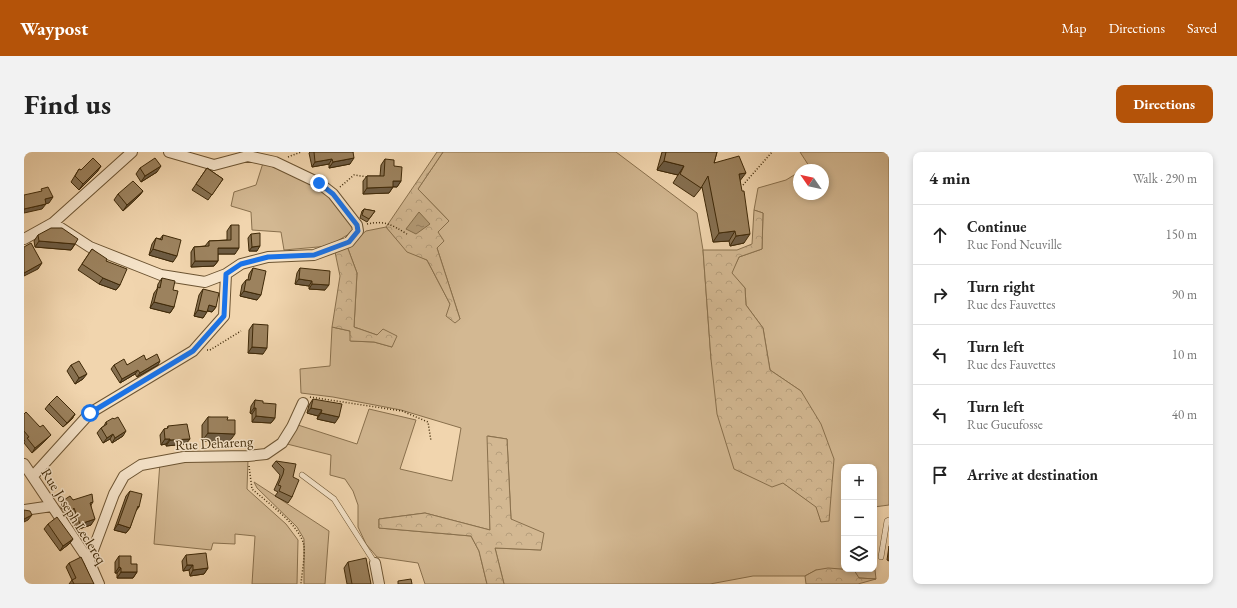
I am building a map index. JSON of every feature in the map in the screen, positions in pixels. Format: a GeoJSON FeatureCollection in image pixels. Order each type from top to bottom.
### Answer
{"type":"FeatureCollection","features":[{"type":"Feature","properties":{"kind":"street"},"geometry":{"type":"LineString","coordinates":[[24,239],[53,222],[132,152]]}},
{"type":"Feature","properties":{"kind":"street"},"geometry":{"type":"LineString","coordinates":[[53,222],[90,247],[161,275],[205,282],[226,274],[241,264],[268,257],[314,255],[349,242],[358,228],[333,194],[319,183],[275,162],[248,156],[214,165],[169,152]]}},
{"type":"Feature","properties":{"kind":"street"},"geometry":{"type":"LineString","coordinates":[[33,476],[90,413],[193,351],[224,316],[226,274]]}},
{"type":"Feature","properties":{"kind":"street","name":"Rue Dehareng"},"geometry":{"type":"LineString","coordinates":[[89,561],[114,494],[124,476],[141,465],[184,456],[248,456],[266,454],[282,443],[292,427],[303,404]]}},
{"type":"Feature","properties":{"kind":"street","name":"Rue Joseph Leclercq"},"geometry":{"type":"LineString","coordinates":[[24,464],[89,561],[99,584]]}},
{"type":"Feature","properties":{"kind":"street"},"geometry":{"type":"LineString","coordinates":[[24,510],[52,506]]}},
{"type":"Feature","properties":{"kind":"street"},"geometry":{"type":"LineString","coordinates":[[375,563],[379,584]]}},
{"type":"Feature","properties":{"kind":"lane"},"geometry":{"type":"LineString","coordinates":[[302,475],[334,499],[375,563]]}},
{"type":"Feature","properties":{"kind":"lane"},"geometry":{"type":"LineString","coordinates":[[881,557],[887,521],[889,520]]}},
{"type":"Feature","properties":{"kind":"path"},"geometry":{"type":"LineString","coordinates":[[743,185],[772,152]]}},
{"type":"Feature","properties":{"kind":"path"},"geometry":{"type":"LineString","coordinates":[[333,194],[354,175],[369,177]]}},
{"type":"Feature","properties":{"kind":"path"},"geometry":{"type":"LineString","coordinates":[[358,228],[374,222],[386,222],[407,234]]}},
{"type":"Feature","properties":{"kind":"path"},"geometry":{"type":"LineString","coordinates":[[193,351],[210,350],[241,331]]}},
{"type":"Feature","properties":{"kind":"path"},"geometry":{"type":"LineString","coordinates":[[303,404],[304,396],[402,411],[428,422],[431,441]]}},
{"type":"Feature","properties":{"kind":"path"},"geometry":{"type":"LineString","coordinates":[[248,456],[252,489],[294,526],[300,535],[304,546],[301,584]]}},
{"type":"Feature","properties":{"kind":"green space"},"geometry":{"type":"Polygon","coordinates":[[[437,152],[443,152],[418,189],[449,221],[438,232],[444,241],[437,248],[460,319],[455,323],[446,316],[450,304],[427,260],[407,252],[386,227],[437,152]]]}},
{"type":"Feature","properties":{"kind":"green space"},"geometry":{"type":"Polygon","coordinates":[[[443,152],[616,152],[697,213],[703,250],[711,359],[783,483],[817,507],[821,522],[801,391],[770,370],[763,328],[746,305],[745,288],[731,273],[739,257],[762,249],[763,213],[754,210],[758,188],[786,180],[793,176],[793,200],[829,200],[829,164],[808,164],[800,152],[889,152],[889,505],[877,507],[877,464],[841,464],[841,572],[875,572],[876,579],[859,578],[816,570],[805,576],[753,576],[710,584],[504,584],[495,548],[541,550],[511,519],[507,439],[488,436],[490,530],[425,513],[379,519],[379,528],[471,536],[479,551],[487,584],[425,584],[418,563],[377,557],[366,544],[358,527],[358,505],[353,491],[345,479],[330,475],[331,455],[287,444],[298,425],[357,444],[369,409],[416,420],[400,469],[452,481],[461,428],[401,410],[333,397],[301,393],[300,369],[330,366],[332,327],[350,331],[351,341],[374,342],[392,347],[377,335],[354,327],[357,273],[347,246],[366,231],[386,227],[407,251],[427,260],[450,304],[460,319],[437,248],[438,232],[449,221],[418,189],[443,152]]]}},
{"type":"Feature","properties":{"kind":"green space"},"geometry":{"type":"Polygon","coordinates":[[[263,163],[317,185],[336,198],[354,231],[329,246],[284,250],[281,232],[252,230],[251,212],[231,206],[234,192],[256,185],[263,163]]]}},
{"type":"Feature","properties":{"kind":"green space"},"geometry":{"type":"Polygon","coordinates":[[[754,210],[763,213],[762,249],[739,257],[732,273],[745,288],[746,305],[763,328],[770,370],[801,391],[821,424],[834,459],[829,521],[821,522],[816,507],[783,483],[772,487],[734,469],[717,414],[711,359],[703,250],[737,250],[752,244],[754,210]]]}},
{"type":"Feature","properties":{"kind":"green space"},"geometry":{"type":"Polygon","coordinates":[[[347,246],[357,273],[354,327],[377,335],[383,329],[397,336],[392,347],[374,342],[350,341],[350,331],[332,327],[340,276],[335,252],[347,246]]]}},
{"type":"Feature","properties":{"kind":"green space"},"geometry":{"type":"Polygon","coordinates":[[[487,436],[507,439],[511,519],[544,533],[541,550],[495,548],[504,584],[487,584],[479,551],[471,536],[379,528],[379,519],[425,513],[490,530],[487,436]]]}},
{"type":"Feature","properties":{"kind":"green space"},"geometry":{"type":"Polygon","coordinates":[[[248,460],[247,489],[286,524],[298,540],[297,584],[252,584],[255,536],[235,534],[235,544],[213,543],[211,550],[154,544],[160,462],[248,460]]]}},
{"type":"Feature","properties":{"kind":"green space"},"geometry":{"type":"Polygon","coordinates":[[[254,482],[329,531],[325,584],[304,584],[304,539],[297,527],[257,488],[254,482]]]}},
{"type":"Feature","properties":{"kind":"green space"},"geometry":{"type":"Polygon","coordinates":[[[828,568],[841,569],[841,572],[855,572],[859,578],[876,579],[858,584],[806,584],[805,576],[816,570],[828,568]]]}},
{"type":"Feature","properties":{"kind":"water"},"geometry":{"type":"Polygon","coordinates":[[[419,212],[430,224],[416,234],[406,229],[419,212]]]}},
{"type":"Feature","properties":{"kind":"building"},"geometry":{"type":"Polygon","coordinates":[[[314,152],[353,152],[354,158],[333,162],[332,159],[315,162],[314,152]]]}},
{"type":"Feature","properties":{"kind":"building"},"geometry":{"type":"Polygon","coordinates":[[[666,152],[717,152],[714,163],[739,156],[746,173],[739,174],[742,191],[744,191],[750,234],[736,236],[735,231],[719,233],[708,176],[701,188],[680,174],[684,166],[664,161],[666,152]]]}},
{"type":"Feature","properties":{"kind":"building"},"geometry":{"type":"Polygon","coordinates":[[[93,158],[101,166],[83,184],[75,176],[79,169],[81,170],[93,158]]]}},
{"type":"Feature","properties":{"kind":"building"},"geometry":{"type":"Polygon","coordinates":[[[155,158],[161,166],[145,176],[140,168],[155,158]]]}},
{"type":"Feature","properties":{"kind":"building"},"geometry":{"type":"Polygon","coordinates":[[[385,159],[394,160],[394,166],[402,167],[401,181],[393,181],[393,187],[367,188],[367,176],[384,176],[385,159]]]}},
{"type":"Feature","properties":{"kind":"building"},"geometry":{"type":"Polygon","coordinates":[[[207,168],[223,179],[212,195],[196,184],[207,168]]]}},
{"type":"Feature","properties":{"kind":"building"},"geometry":{"type":"Polygon","coordinates":[[[133,181],[143,191],[127,205],[118,194],[133,181]]]}},
{"type":"Feature","properties":{"kind":"building"},"geometry":{"type":"Polygon","coordinates":[[[48,187],[53,197],[45,199],[46,204],[24,209],[24,195],[42,191],[41,189],[48,187]]]}},
{"type":"Feature","properties":{"kind":"building"},"geometry":{"type":"Polygon","coordinates":[[[364,209],[375,211],[369,219],[362,215],[364,209]]]}},
{"type":"Feature","properties":{"kind":"building"},"geometry":{"type":"Polygon","coordinates":[[[231,225],[239,225],[239,248],[218,248],[218,261],[195,261],[194,247],[209,246],[209,241],[231,240],[231,225]]]}},
{"type":"Feature","properties":{"kind":"building"},"geometry":{"type":"Polygon","coordinates":[[[51,228],[62,228],[78,239],[75,244],[39,241],[38,235],[51,228]]]}},
{"type":"Feature","properties":{"kind":"building"},"geometry":{"type":"Polygon","coordinates":[[[260,233],[260,246],[252,247],[251,234],[260,233]]]}},
{"type":"Feature","properties":{"kind":"building"},"geometry":{"type":"Polygon","coordinates":[[[163,235],[181,240],[177,256],[153,249],[156,238],[162,240],[163,235]]]}},
{"type":"Feature","properties":{"kind":"building"},"geometry":{"type":"Polygon","coordinates":[[[31,243],[42,263],[24,273],[24,247],[31,243]]]}},
{"type":"Feature","properties":{"kind":"building"},"geometry":{"type":"Polygon","coordinates":[[[92,249],[107,259],[106,261],[127,269],[120,285],[103,278],[82,264],[92,249]]]}},
{"type":"Feature","properties":{"kind":"building"},"geometry":{"type":"Polygon","coordinates":[[[253,268],[266,271],[261,295],[244,291],[246,280],[250,280],[253,268]]]}},
{"type":"Feature","properties":{"kind":"building"},"geometry":{"type":"Polygon","coordinates":[[[300,268],[330,271],[329,285],[312,284],[312,281],[299,279],[300,268]]]}},
{"type":"Feature","properties":{"kind":"building"},"geometry":{"type":"Polygon","coordinates":[[[162,278],[175,281],[173,290],[178,291],[174,307],[154,302],[158,287],[160,288],[162,278]]]}},
{"type":"Feature","properties":{"kind":"building"},"geometry":{"type":"Polygon","coordinates":[[[203,289],[219,293],[216,307],[209,305],[207,312],[198,310],[203,289]]]}},
{"type":"Feature","properties":{"kind":"building"},"geometry":{"type":"Polygon","coordinates":[[[253,324],[268,325],[267,348],[252,347],[253,324]]]}},
{"type":"Feature","properties":{"kind":"building"},"geometry":{"type":"Polygon","coordinates":[[[157,354],[160,361],[140,373],[138,370],[122,379],[114,365],[124,359],[127,365],[144,355],[146,360],[157,354]]]}},
{"type":"Feature","properties":{"kind":"building"},"geometry":{"type":"Polygon","coordinates":[[[79,361],[87,374],[79,378],[71,365],[79,361]]]}},
{"type":"Feature","properties":{"kind":"building"},"geometry":{"type":"Polygon","coordinates":[[[57,396],[75,414],[67,423],[49,404],[57,396]]]}},
{"type":"Feature","properties":{"kind":"building"},"geometry":{"type":"Polygon","coordinates":[[[313,399],[342,404],[339,417],[321,413],[322,410],[311,408],[313,399]]]}},
{"type":"Feature","properties":{"kind":"building"},"geometry":{"type":"Polygon","coordinates":[[[255,400],[263,401],[263,403],[276,404],[275,418],[256,416],[256,408],[254,408],[255,400]]]}},
{"type":"Feature","properties":{"kind":"building"},"geometry":{"type":"Polygon","coordinates":[[[26,412],[40,427],[43,425],[51,435],[35,448],[27,438],[29,437],[24,431],[24,414],[26,412]]]}},
{"type":"Feature","properties":{"kind":"building"},"geometry":{"type":"Polygon","coordinates":[[[118,417],[126,431],[115,438],[113,434],[107,438],[101,428],[107,424],[106,422],[118,417]]]}},
{"type":"Feature","properties":{"kind":"building"},"geometry":{"type":"Polygon","coordinates":[[[208,417],[228,417],[227,420],[235,420],[235,434],[208,433],[208,417]]]}},
{"type":"Feature","properties":{"kind":"building"},"geometry":{"type":"Polygon","coordinates":[[[187,424],[190,439],[165,439],[164,429],[168,428],[168,426],[187,424]]]}},
{"type":"Feature","properties":{"kind":"building"},"geometry":{"type":"Polygon","coordinates":[[[276,461],[296,464],[293,477],[299,480],[292,497],[279,491],[281,486],[278,485],[284,469],[276,461]]]}},
{"type":"Feature","properties":{"kind":"building"},"geometry":{"type":"Polygon","coordinates":[[[130,491],[142,494],[139,507],[138,506],[130,528],[118,524],[130,491]]]}},
{"type":"Feature","properties":{"kind":"building"},"geometry":{"type":"Polygon","coordinates":[[[92,494],[93,502],[90,503],[95,519],[80,524],[74,508],[71,511],[64,500],[70,496],[73,500],[92,494]]]}},
{"type":"Feature","properties":{"kind":"building"},"geometry":{"type":"Polygon","coordinates":[[[24,510],[30,511],[32,515],[24,519],[24,510]]]}},
{"type":"Feature","properties":{"kind":"building"},"geometry":{"type":"Polygon","coordinates":[[[57,517],[73,539],[63,546],[48,524],[57,517]]]}},
{"type":"Feature","properties":{"kind":"building"},"geometry":{"type":"Polygon","coordinates":[[[206,553],[208,568],[193,570],[193,565],[187,565],[186,555],[206,553]]]}},
{"type":"Feature","properties":{"kind":"building"},"geometry":{"type":"Polygon","coordinates":[[[119,556],[131,556],[131,564],[137,564],[137,572],[121,572],[121,568],[119,567],[119,556]]]}},
{"type":"Feature","properties":{"kind":"building"},"geometry":{"type":"Polygon","coordinates":[[[81,557],[94,584],[74,584],[72,580],[76,578],[69,563],[81,557]]]}},
{"type":"Feature","properties":{"kind":"building"},"geometry":{"type":"Polygon","coordinates":[[[366,558],[371,584],[352,584],[348,562],[366,558]]]}},
{"type":"Feature","properties":{"kind":"building"},"geometry":{"type":"Polygon","coordinates":[[[411,579],[412,584],[398,584],[398,581],[411,579]]]}},
{"type":"Feature","properties":{"kind":"route"},"geometry":{"type":"LineString","coordinates":[[90,413],[193,351],[224,316],[226,274],[241,264],[268,257],[314,255],[349,242],[358,231],[357,225],[333,194],[319,183]]}}]}
